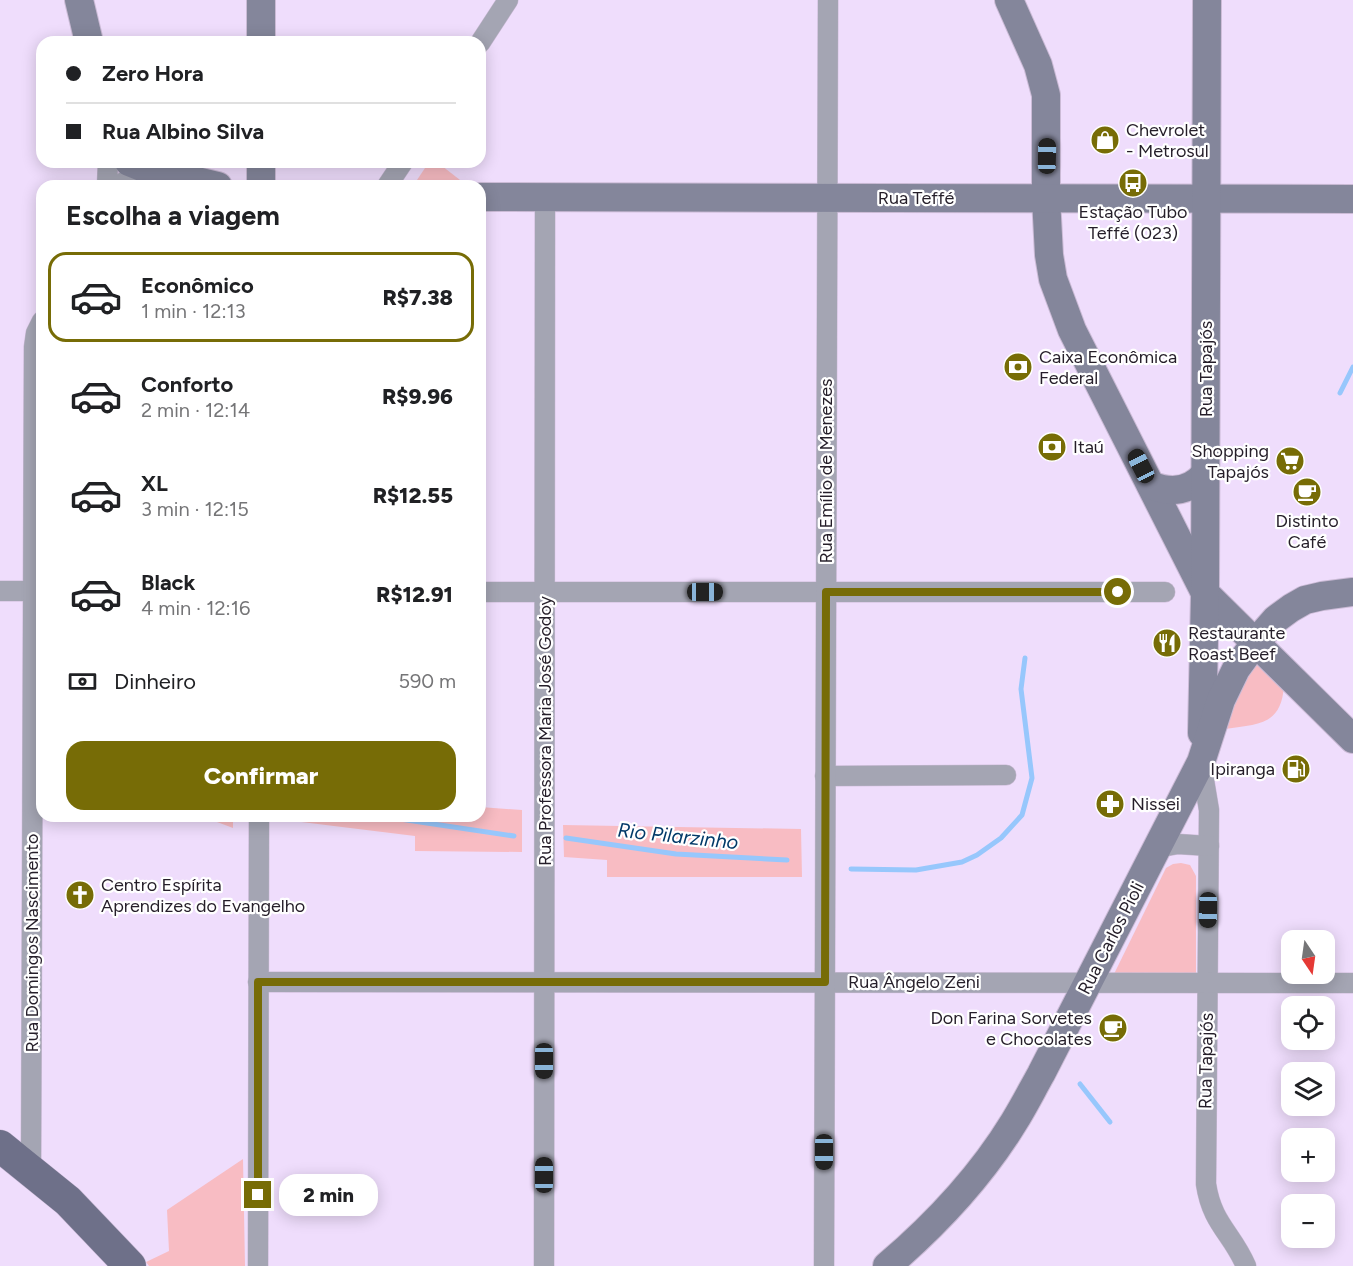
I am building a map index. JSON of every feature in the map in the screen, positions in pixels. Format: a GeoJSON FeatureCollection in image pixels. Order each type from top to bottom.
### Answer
{"type":"FeatureCollection","features":[{"type":"Feature","properties":{"kind":"main road"},"geometry":{"type":"LineString","coordinates":[[261,0],[261,36]]}},
{"type":"Feature","properties":{"kind":"main road"},"geometry":{"type":"LineString","coordinates":[[1009,0],[1038,65],[1046,95],[1046,198],[1049,255],[1053,279],[1062,307],[1205,593],[1353,739]]}},
{"type":"Feature","properties":{"kind":"main road","name":"Rua Tapajós"},"geometry":{"type":"LineString","coordinates":[[1201,762],[1205,593],[1207,0]]}},
{"type":"Feature","properties":{"kind":"main road"},"geometry":{"type":"LineString","coordinates":[[75,3],[87,36]]}},
{"type":"Feature","properties":{"kind":"main road"},"geometry":{"type":"LineString","coordinates":[[148,168],[195,180]]}},
{"type":"Feature","properties":{"kind":"main road","name":"Rua Teffé"},"geometry":{"type":"LineString","coordinates":[[486,197],[1353,198]]}},
{"type":"Feature","properties":{"kind":"main road"},"geometry":{"type":"LineString","coordinates":[[1151,485],[1164,490],[1178,490],[1191,486],[1205,474]]}},
{"type":"Feature","properties":{"kind":"main road","name":"Rua Carlos Pioli"},"geometry":{"type":"LineString","coordinates":[[887,1266],[945,1209],[995,1150],[1014,1122],[1037,1082],[1201,762],[1228,684],[1255,643],[1276,619],[1305,600],[1353,592]]}},
{"type":"Feature","properties":{"kind":"main road"},"geometry":{"type":"LineString","coordinates":[[0,1146],[89,1221],[130,1266]]}},
{"type":"Feature","properties":{"kind":"street"},"geometry":{"type":"LineString","coordinates":[[485,36],[508,0]]}},
{"type":"Feature","properties":{"kind":"street","name":"Rua Emílio de Menezes"},"geometry":{"type":"LineString","coordinates":[[824,1266],[828,0]]}},
{"type":"Feature","properties":{"kind":"street"},"geometry":{"type":"LineString","coordinates":[[123,180],[133,168]]}},
{"type":"Feature","properties":{"kind":"street","name":"Rua Professora Maria José Godoy"},"geometry":{"type":"LineString","coordinates":[[544,1266],[545,197]]}},
{"type":"Feature","properties":{"kind":"street","name":"Rua Domingos Nascimento"},"geometry":{"type":"LineString","coordinates":[[36,333],[34,348],[36,510]]}},
{"type":"Feature","properties":{"kind":"street"},"geometry":{"type":"LineString","coordinates":[[0,591],[36,591]]}},
{"type":"Feature","properties":{"kind":"street"},"geometry":{"type":"LineString","coordinates":[[486,592],[1165,592]]}},
{"type":"Feature","properties":{"kind":"street","name":"Rua Domingos Nascimento"},"geometry":{"type":"LineString","coordinates":[[31,1170],[36,688]]}},
{"type":"Feature","properties":{"kind":"street","name":"Rua Tapajós"},"geometry":{"type":"LineString","coordinates":[[1201,762],[1209,810],[1206,1184],[1217,1220],[1240,1252],[1246,1266]]}},
{"type":"Feature","properties":{"kind":"street"},"geometry":{"type":"LineString","coordinates":[[825,776],[1006,775]]}},
{"type":"Feature","properties":{"kind":"street"},"geometry":{"type":"LineString","coordinates":[[258,1266],[259,822]]}},
{"type":"Feature","properties":{"kind":"street"},"geometry":{"type":"LineString","coordinates":[[1156,848],[1178,844],[1209,846]]}},
{"type":"Feature","properties":{"kind":"street","name":"Rua Ângelo Zeni"},"geometry":{"type":"LineString","coordinates":[[258,982],[1353,983]]}},
{"type":"Feature","properties":{"kind":"shaded area"},"geometry":{"type":"Polygon","coordinates":[[[425,168],[445,168],[460,180],[417,180],[425,168]]]}},
{"type":"Feature","properties":{"kind":"shaded area"},"geometry":{"type":"Polygon","coordinates":[[[1253,656],[1284,686],[1282,699],[1273,716],[1266,721],[1225,729],[1228,708],[1253,656]]]}},
{"type":"Feature","properties":{"kind":"shaded area"},"geometry":{"type":"Polygon","coordinates":[[[486,807],[522,810],[522,852],[415,851],[415,836],[301,822],[486,822],[486,807]]]}},
{"type":"Feature","properties":{"kind":"shaded area"},"geometry":{"type":"Polygon","coordinates":[[[217,822],[233,822],[233,828],[217,822]]]}},
{"type":"Feature","properties":{"kind":"shaded area"},"geometry":{"type":"Polygon","coordinates":[[[563,825],[801,829],[802,877],[607,877],[607,860],[564,857],[563,825]]]}},
{"type":"Feature","properties":{"kind":"shaded area"},"geometry":{"type":"Polygon","coordinates":[[[1181,863],[1190,865],[1196,876],[1196,975],[1114,974],[1166,868],[1181,863]]]}},
{"type":"Feature","properties":{"kind":"shaded area"},"geometry":{"type":"Polygon","coordinates":[[[243,1159],[245,1266],[149,1266],[146,1262],[169,1251],[167,1210],[243,1159]]]}},
{"type":"Feature","properties":{"kind":"waterway","name":"Rio Pilarzinho"},"geometry":{"type":"LineString","coordinates":[[1340,393],[1353,367]]}},
{"type":"Feature","properties":{"kind":"waterway","name":"Rio Pilarzinho"},"geometry":{"type":"LineString","coordinates":[[851,869],[916,870],[962,862],[977,855],[1001,838],[1022,815],[1032,778],[1021,689],[1025,658]]}},
{"type":"Feature","properties":{"kind":"waterway","name":"Rio Pilarzinho"},"geometry":{"type":"LineString","coordinates":[[420,822],[514,836]]}},
{"type":"Feature","properties":{"kind":"waterway","name":"Rio Pilarzinho"},"geometry":{"type":"LineString","coordinates":[[566,838],[676,854],[787,860]]}},
{"type":"Feature","properties":{"kind":"waterway"},"geometry":{"type":"LineString","coordinates":[[1080,1084],[1110,1122]]}},
{"type":"Feature","properties":{"kind":"place","name":"Chevrolet - Metrosul"},"geometry":{"type":"Point","coordinates":[1105,140]}},
{"type":"Feature","properties":{"kind":"place","name":"Estação Tubo Teffé (023)"},"geometry":{"type":"Point","coordinates":[1133,183]}},
{"type":"Feature","properties":{"kind":"place","name":"Caixa Econômica Federal"},"geometry":{"type":"Point","coordinates":[1018,367]}},
{"type":"Feature","properties":{"kind":"place","name":"Itaú"},"geometry":{"type":"Point","coordinates":[1052,447]}},
{"type":"Feature","properties":{"kind":"place","name":"Shopping Tapajós"},"geometry":{"type":"Point","coordinates":[1290,461]}},
{"type":"Feature","properties":{"kind":"place","name":"Distinto Café"},"geometry":{"type":"Point","coordinates":[1307,492]}},
{"type":"Feature","properties":{"kind":"place","name":"Restaurante Roast Beef"},"geometry":{"type":"Point","coordinates":[1167,643]}},
{"type":"Feature","properties":{"kind":"place","name":"Ipiranga"},"geometry":{"type":"Point","coordinates":[1296,769]}},
{"type":"Feature","properties":{"kind":"place","name":"Nissei"},"geometry":{"type":"Point","coordinates":[1110,804]}},
{"type":"Feature","properties":{"kind":"place","name":"Centro Espírita Aprendizes do Evangelho"},"geometry":{"type":"Point","coordinates":[80,895]}},
{"type":"Feature","properties":{"kind":"place","name":"Don Farina Sorvetes e Chocolates"},"geometry":{"type":"Point","coordinates":[1113,1028]}},
{"type":"Feature","properties":{"kind":"route"},"geometry":{"type":"LineString","coordinates":[[258,1195],[258,982],[825,982],[826,592],[1118,592]]}}]}
